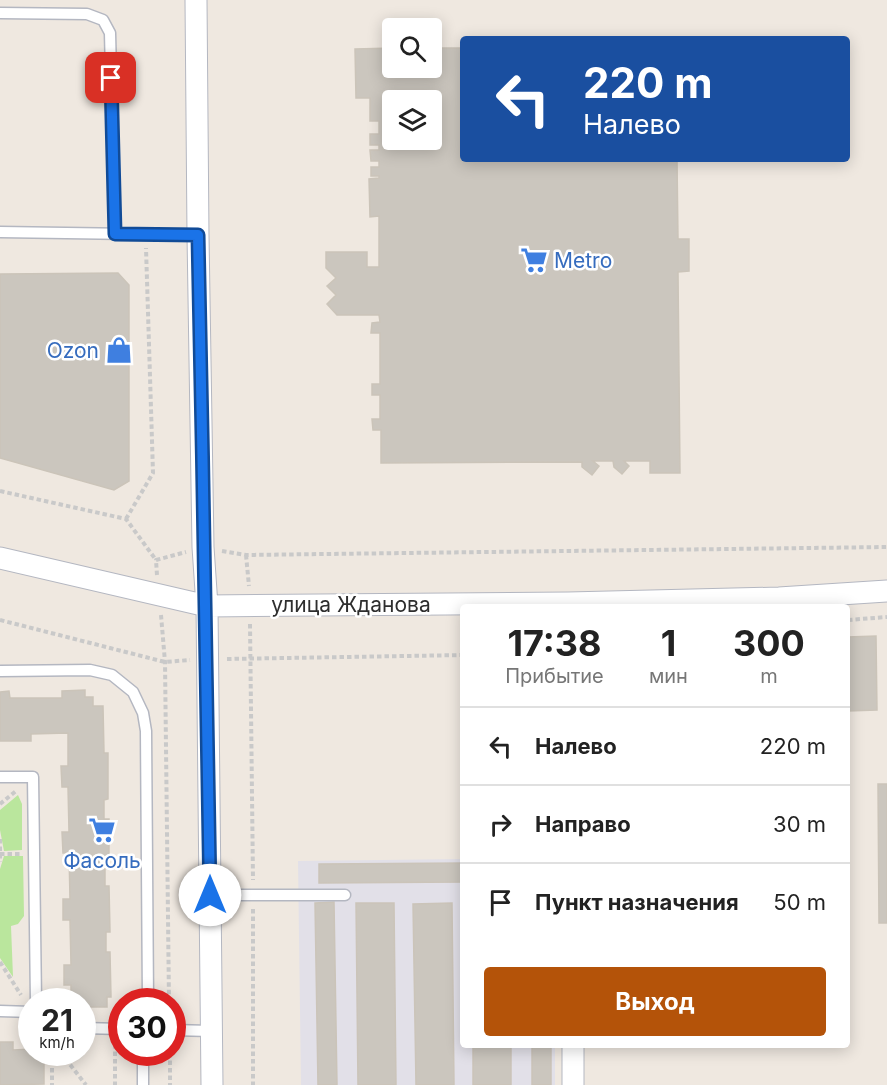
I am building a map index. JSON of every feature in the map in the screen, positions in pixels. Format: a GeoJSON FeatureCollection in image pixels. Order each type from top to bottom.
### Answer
{"type":"FeatureCollection","features":[{"type":"Feature","properties":{"kind":"street"},"geometry":{"type":"LineString","coordinates":[[196,0],[203,547],[208,659],[212,1085]]}},
{"type":"Feature","properties":{"kind":"street","name":"улица Жданова"},"geometry":{"type":"LineString","coordinates":[[0,558],[207,606],[460,605]]}},
{"type":"Feature","properties":{"kind":"street","name":"улица Жданова"},"geometry":{"type":"LineString","coordinates":[[598,604],[779,598],[887,591]]}},
{"type":"Feature","properties":{"kind":"street"},"geometry":{"type":"LineString","coordinates":[[573,1048],[573,1085]]}},
{"type":"Feature","properties":{"kind":"lane"},"geometry":{"type":"LineString","coordinates":[[0,13],[87,14],[103,21],[110,33],[115,234]]}},
{"type":"Feature","properties":{"kind":"lane"},"geometry":{"type":"LineString","coordinates":[[0,232],[198,235]]}},
{"type":"Feature","properties":{"kind":"lane"},"geometry":{"type":"LineString","coordinates":[[0,671],[90,670],[112,675],[133,692],[143,713],[146,731],[148,988]]}},
{"type":"Feature","properties":{"kind":"lane"},"geometry":{"type":"LineString","coordinates":[[0,777],[33,777],[36,988]]}},
{"type":"Feature","properties":{"kind":"lane"},"geometry":{"type":"LineString","coordinates":[[210,895],[345,895]]}},
{"type":"Feature","properties":{"kind":"lane"},"geometry":{"type":"LineString","coordinates":[[0,1011],[18,1012]]}},
{"type":"Feature","properties":{"kind":"lane"},"geometry":{"type":"LineString","coordinates":[[186,1030],[211,1031]]}},
{"type":"Feature","properties":{"kind":"lane"},"geometry":{"type":"LineString","coordinates":[[143,1066],[143,1085]]}},
{"type":"Feature","properties":{"kind":"path"},"geometry":{"type":"LineString","coordinates":[[126,519],[153,473],[146,234]]}},
{"type":"Feature","properties":{"kind":"path"},"geometry":{"type":"LineString","coordinates":[[0,491],[126,519],[156,560],[165,662],[169,988]]}},
{"type":"Feature","properties":{"kind":"path"},"geometry":{"type":"LineString","coordinates":[[156,560],[203,547],[246,555],[887,547]]}},
{"type":"Feature","properties":{"kind":"path"},"geometry":{"type":"LineString","coordinates":[[246,555],[250,604],[253,1085]]}},
{"type":"Feature","properties":{"kind":"path"},"geometry":{"type":"LineString","coordinates":[[850,620],[887,617]]}},
{"type":"Feature","properties":{"kind":"path"},"geometry":{"type":"LineString","coordinates":[[0,620],[165,662],[249,658],[460,655]]}},
{"type":"Feature","properties":{"kind":"path"},"geometry":{"type":"LineString","coordinates":[[0,839],[0,862]]}},
{"type":"Feature","properties":{"kind":"path"},"geometry":{"type":"LineString","coordinates":[[1,854],[33,853]]}},
{"type":"Feature","properties":{"kind":"path"},"geometry":{"type":"LineString","coordinates":[[0,962],[18,991]]}},
{"type":"Feature","properties":{"kind":"path"},"geometry":{"type":"LineString","coordinates":[[52,1066],[52,1085]]}},
{"type":"Feature","properties":{"kind":"path"},"geometry":{"type":"LineString","coordinates":[[71,1066],[86,1085]]}},
{"type":"Feature","properties":{"kind":"path"},"geometry":{"type":"LineString","coordinates":[[115,1085],[116,1066]]}},
{"type":"Feature","properties":{"kind":"path"},"geometry":{"type":"LineString","coordinates":[[170,1066],[170,1085]]}},
{"type":"Feature","properties":{"kind":"shaded area"},"geometry":{"type":"Polygon","coordinates":[[[460,859],[460,1048],[555,1048],[555,1085],[301,1085],[298,861],[460,859]]]}},
{"type":"Feature","properties":{"kind":"green space"},"geometry":{"type":"Polygon","coordinates":[[[18,795],[22,804],[22,850],[4,851],[0,830],[0,810],[18,795]]]}},
{"type":"Feature","properties":{"kind":"green space"},"geometry":{"type":"Polygon","coordinates":[[[4,856],[23,856],[24,916],[18,924],[11,926],[13,977],[0,958],[0,869],[4,856]]]}},
{"type":"Feature","properties":{"kind":"building","name":"Metro"},"geometry":{"type":"Polygon","coordinates":[[[382,48],[382,78],[442,78],[442,48],[460,48],[460,162],[677,162],[678,239],[689,239],[689,271],[678,272],[680,473],[650,473],[650,461],[624,461],[629,466],[622,474],[614,467],[613,461],[593,461],[599,466],[592,475],[582,467],[582,462],[381,463],[381,430],[373,430],[372,419],[380,419],[380,395],[372,395],[372,384],[380,384],[380,333],[371,333],[372,323],[380,322],[379,315],[337,315],[327,304],[336,295],[327,286],[336,278],[326,268],[326,252],[367,252],[367,267],[379,267],[379,216],[370,217],[369,179],[379,178],[379,176],[371,176],[371,167],[379,167],[379,161],[371,161],[370,150],[379,150],[379,145],[370,145],[370,134],[379,134],[379,121],[370,121],[370,98],[356,98],[355,49],[382,48]]]}},
{"type":"Feature","properties":{"kind":"building"},"geometry":{"type":"Polygon","coordinates":[[[118,273],[129,285],[129,481],[114,490],[0,458],[0,274],[118,273]]]}},
{"type":"Feature","properties":{"kind":"building"},"geometry":{"type":"Polygon","coordinates":[[[876,636],[877,710],[850,711],[850,637],[876,636]]]}},
{"type":"Feature","properties":{"kind":"building"},"geometry":{"type":"Polygon","coordinates":[[[85,690],[85,697],[93,697],[93,706],[103,706],[104,753],[108,753],[108,799],[104,800],[104,819],[109,819],[109,866],[105,866],[105,886],[109,886],[110,932],[106,932],[106,952],[110,952],[111,988],[108,988],[107,1007],[96,1007],[96,988],[71,988],[71,985],[64,985],[64,965],[71,965],[70,920],[63,920],[63,899],[70,899],[69,853],[63,853],[62,832],[69,832],[68,787],[62,787],[61,766],[68,766],[68,733],[31,734],[31,741],[0,741],[0,692],[9,691],[10,698],[62,698],[62,691],[85,690]]]}},
{"type":"Feature","properties":{"kind":"building"},"geometry":{"type":"Polygon","coordinates":[[[878,784],[887,784],[887,923],[879,923],[878,784]]]}},
{"type":"Feature","properties":{"kind":"building"},"geometry":{"type":"Polygon","coordinates":[[[460,863],[460,882],[319,883],[319,864],[460,863]]]}},
{"type":"Feature","properties":{"kind":"building"},"geometry":{"type":"Polygon","coordinates":[[[334,902],[337,1085],[318,1085],[315,903],[334,902]]]}},
{"type":"Feature","properties":{"kind":"building"},"geometry":{"type":"Polygon","coordinates":[[[356,903],[394,903],[396,1085],[358,1085],[356,903]]]}},
{"type":"Feature","properties":{"kind":"building"},"geometry":{"type":"Polygon","coordinates":[[[452,903],[454,1085],[416,1085],[413,904],[452,903]]]}},
{"type":"Feature","properties":{"kind":"building"},"geometry":{"type":"Polygon","coordinates":[[[0,1042],[13,1042],[13,1050],[18,1050],[18,1066],[44,1066],[44,1084],[0,1085],[0,1042]]]}},
{"type":"Feature","properties":{"kind":"building"},"geometry":{"type":"Polygon","coordinates":[[[473,1048],[511,1048],[511,1085],[473,1085],[473,1048]]]}},
{"type":"Feature","properties":{"kind":"building"},"geometry":{"type":"Polygon","coordinates":[[[532,1048],[551,1048],[551,1085],[532,1085],[532,1048]]]}},
{"type":"Feature","properties":{"kind":"place","name":"Metro"},"geometry":{"type":"Point","coordinates":[534,260]}},
{"type":"Feature","properties":{"kind":"place","name":"Ozon"},"geometry":{"type":"Point","coordinates":[119,350]}},
{"type":"Feature","properties":{"kind":"place","name":"Фасоль"},"geometry":{"type":"Point","coordinates":[102,830]}},
{"type":"Feature","properties":{"kind":"route"},"geometry":{"type":"LineString","coordinates":[[111,78],[115,234],[198,235],[203,547],[207,606],[210,895]]}}]}
